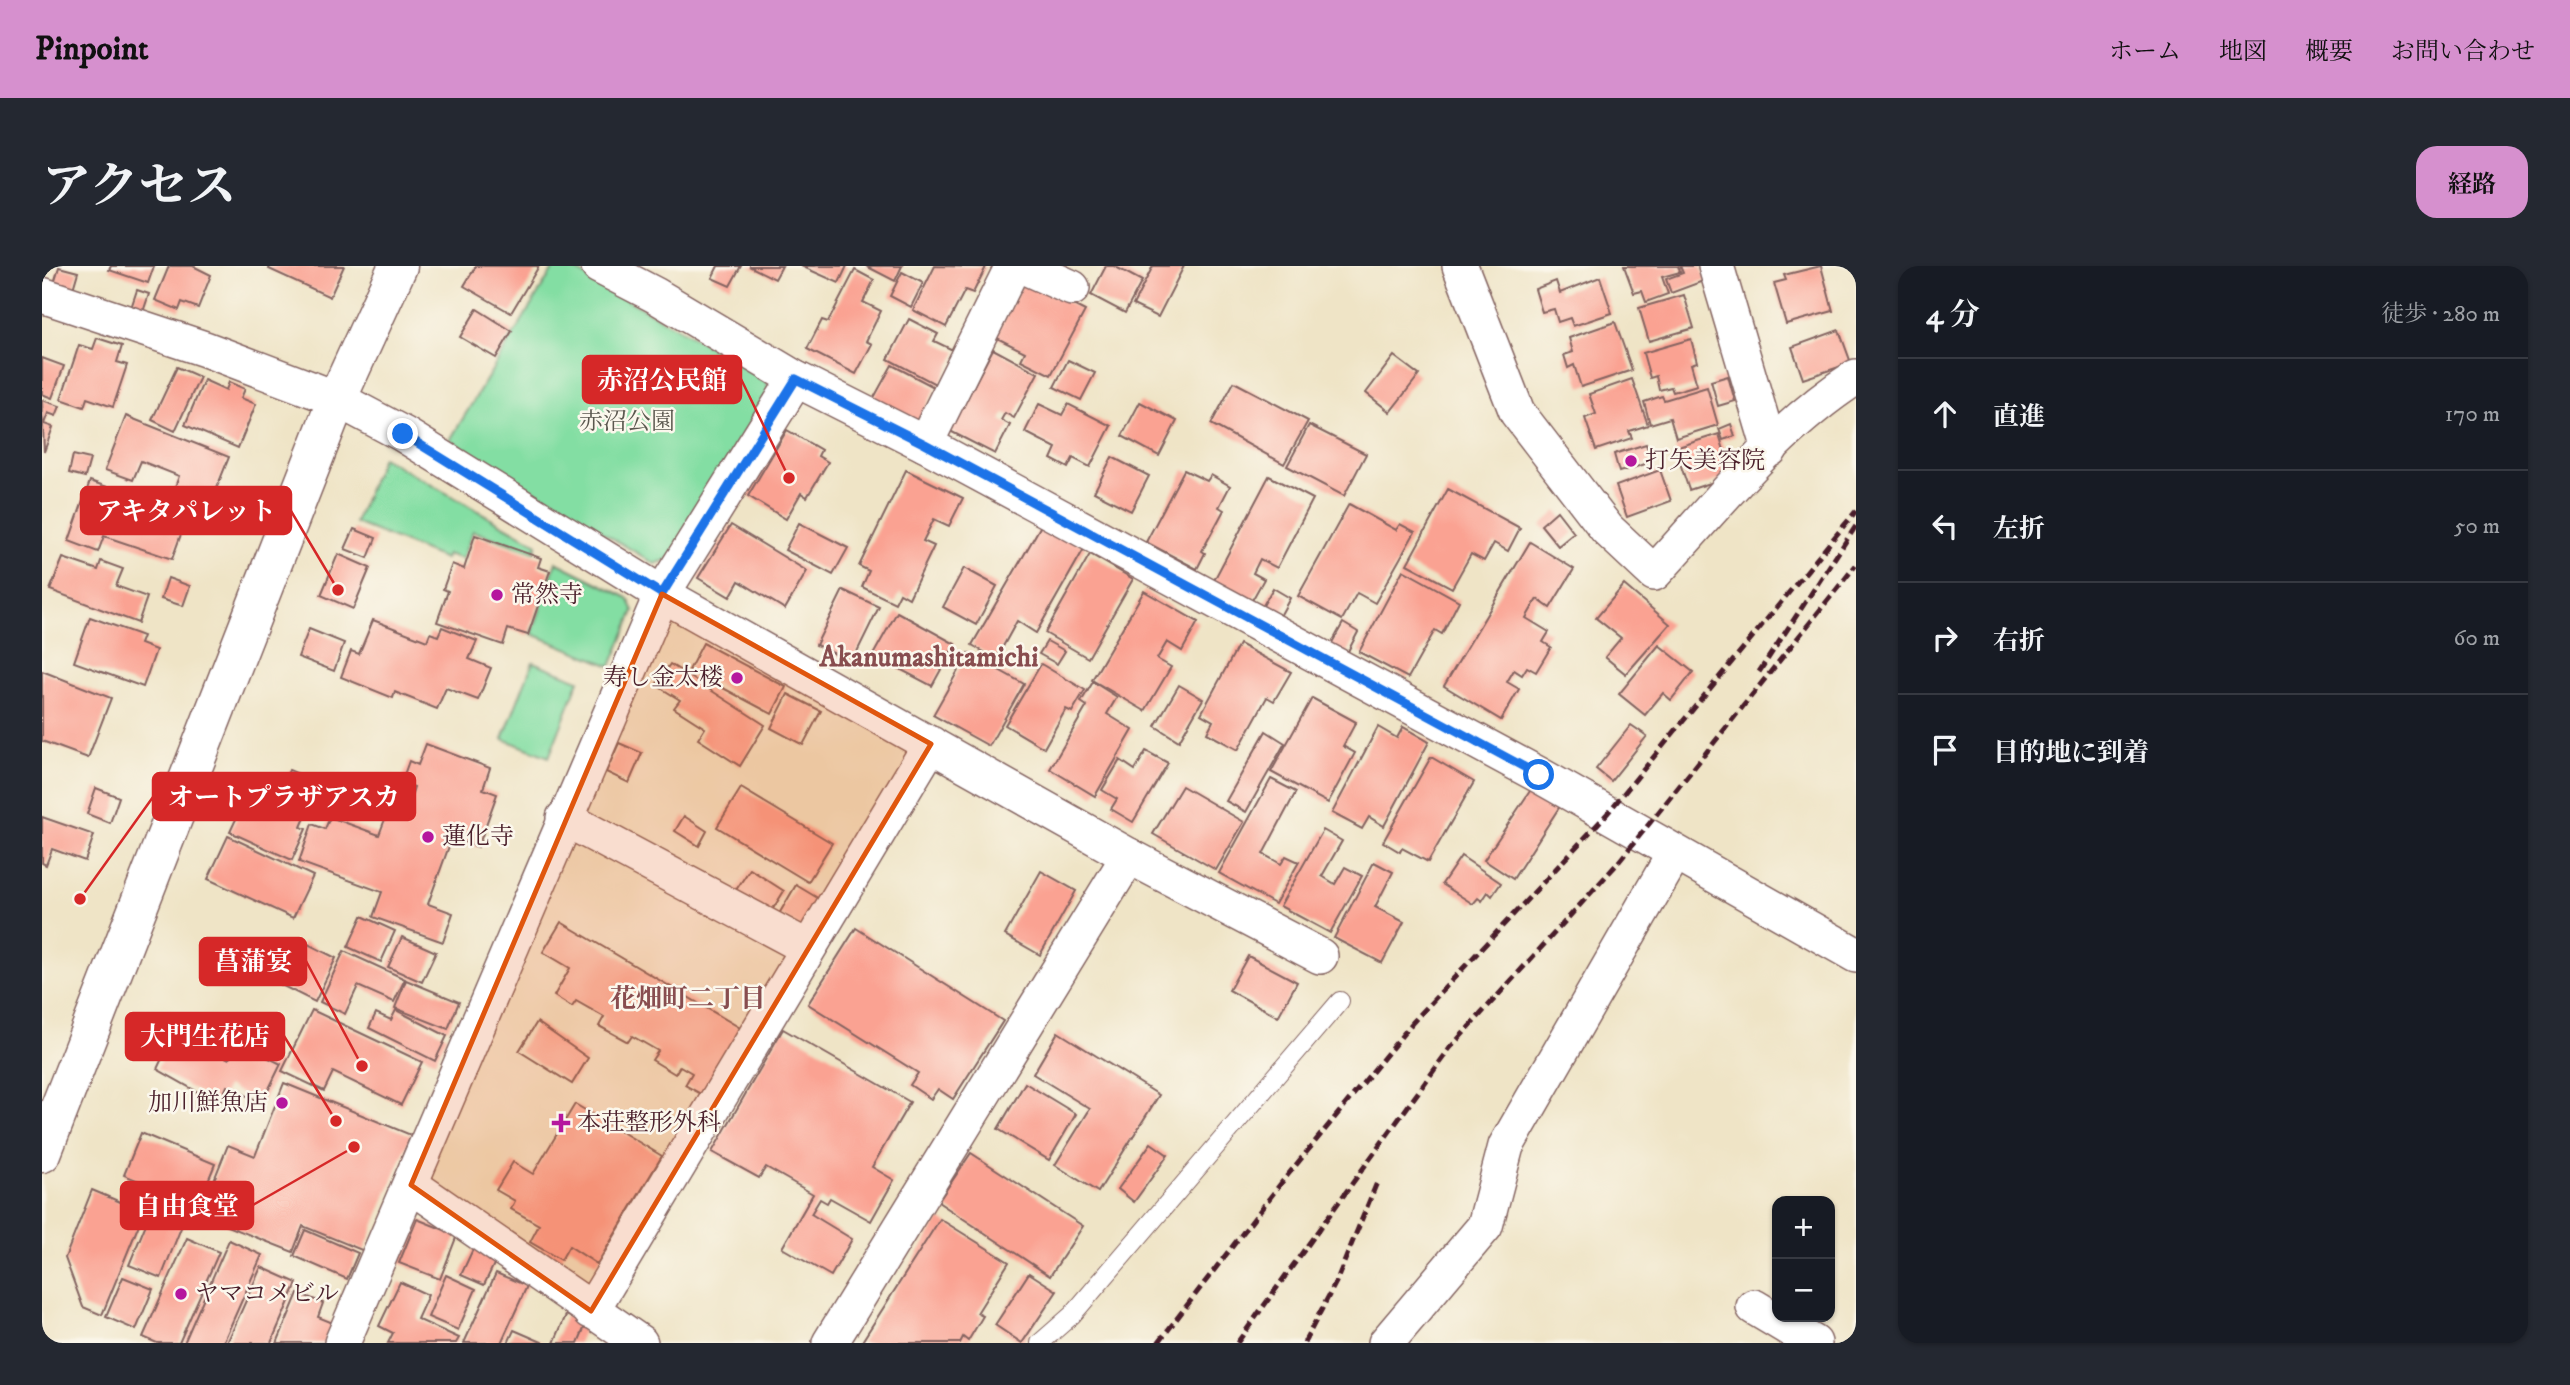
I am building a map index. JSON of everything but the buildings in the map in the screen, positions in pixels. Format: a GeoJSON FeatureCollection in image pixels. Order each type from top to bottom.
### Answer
{"type":"FeatureCollection","features":[{"type":"Feature","properties":{"kind":"street"},"geometry":{"type":"LineString","coordinates":[[42,1153],[337,399],[398,266]]}},
{"type":"Feature","properties":{"kind":"street"},"geometry":{"type":"LineString","coordinates":[[599,266],[655,295],[796,379],[925,444],[1539,775],[1856,955]]}},
{"type":"Feature","properties":{"kind":"street"},"geometry":{"type":"LineString","coordinates":[[925,444],[1013,266]]}},
{"type":"Feature","properties":{"kind":"street"},"geometry":{"type":"LineString","coordinates":[[1023,266],[1072,288]]}},
{"type":"Feature","properties":{"kind":"street"},"geometry":{"type":"LineString","coordinates":[[1460,266],[1517,412],[1607,529],[1654,573],[1770,449],[1821,399],[1856,377]]}},
{"type":"Feature","properties":{"kind":"street"},"geometry":{"type":"LineString","coordinates":[[1716,266],[1770,449]]}},
{"type":"Feature","properties":{"kind":"street"},"geometry":{"type":"LineString","coordinates":[[42,295],[205,349],[337,399],[403,434],[662,594],[1129,856],[1320,956]]}},
{"type":"Feature","properties":{"kind":"street"},"geometry":{"type":"LineString","coordinates":[[342,1343],[564,818],[662,594],[796,379]]}},
{"type":"Feature","properties":{"kind":"street"},"geometry":{"type":"LineString","coordinates":[[591,1311],[931,744]]}},
{"type":"Feature","properties":{"kind":"street"},"geometry":{"type":"LineString","coordinates":[[564,818],[808,948]]}},
{"type":"Feature","properties":{"kind":"street"},"geometry":{"type":"LineString","coordinates":[[1386,1343],[1485,1226],[1506,1146],[1675,853]]}},
{"type":"Feature","properties":{"kind":"street"},"geometry":{"type":"LineString","coordinates":[[830,1343],[1129,856]]}},
{"type":"Feature","properties":{"kind":"street"},"geometry":{"type":"LineString","coordinates":[[411,1185],[640,1343]]}},
{"type":"Feature","properties":{"kind":"street"},"geometry":{"type":"LineString","coordinates":[[1754,1307],[1814,1343]]}},
{"type":"Feature","properties":{"kind":"lane"},"geometry":{"type":"LineString","coordinates":[[1040,1343],[1072,1315],[1340,1001]]}},
{"type":"Feature","properties":{"kind":"highlighted area"},"geometry":{"type":"Polygon","coordinates":[[[662,594],[931,744],[591,1311],[411,1185],[662,594]]]}},
{"type":"Feature","properties":{"kind":"green space","name":"赤沼公園"},"geometry":{"type":"Polygon","coordinates":[[[555,266],[568,266],[767,379],[769,398],[677,556],[655,564],[450,440],[555,266]]]}},
{"type":"Feature","properties":{"kind":"green space"},"geometry":{"type":"Polygon","coordinates":[[[382,457],[537,544],[534,552],[473,531],[462,559],[447,554],[445,559],[355,523],[382,457]]]}},
{"type":"Feature","properties":{"kind":"green space"},"geometry":{"type":"Polygon","coordinates":[[[556,562],[628,598],[634,611],[611,666],[532,634],[556,562]]]}},
{"type":"Feature","properties":{"kind":"green space"},"geometry":{"type":"Polygon","coordinates":[[[533,662],[579,680],[549,757],[503,739],[533,662]]]}},
{"type":"Feature","properties":{"kind":"railway"},"geometry":{"type":"LineString","coordinates":[[1158,1343],[1282,1182],[1413,1022],[1606,815],[1856,511]]}},
{"type":"Feature","properties":{"kind":"railway"},"geometry":{"type":"LineString","coordinates":[[1759,672],[1856,526]]}},
{"type":"Feature","properties":{"kind":"railway"},"geometry":{"type":"LineString","coordinates":[[1237,1343],[1450,1048],[1617,864],[1856,565]]}},
{"type":"Feature","properties":{"kind":"railway"},"geometry":{"type":"LineString","coordinates":[[1304,1343],[1336,1282],[1378,1180]]}},
{"type":"Feature","properties":{"kind":"place","name":"打矢美容院"},"geometry":{"type":"Point","coordinates":[1631,461]}},
{"type":"Feature","properties":{"kind":"place","name":"赤沼公民館"},"geometry":{"type":"Point","coordinates":[789,478]}},
{"type":"Feature","properties":{"kind":"place","name":"アキタパレット"},"geometry":{"type":"Point","coordinates":[338,590]}},
{"type":"Feature","properties":{"kind":"place","name":"常然寺"},"geometry":{"type":"Point","coordinates":[497,595]}},
{"type":"Feature","properties":{"kind":"place","name":"寿し金太楼"},"geometry":{"type":"Point","coordinates":[737,678]}},
{"type":"Feature","properties":{"kind":"place","name":"蓮化寺"},"geometry":{"type":"Point","coordinates":[428,837]}},
{"type":"Feature","properties":{"kind":"place","name":"オートプラザアスカ"},"geometry":{"type":"Point","coordinates":[80,899]}},
{"type":"Feature","properties":{"kind":"place","name":"菖蒲宴"},"geometry":{"type":"Point","coordinates":[362,1066]}},
{"type":"Feature","properties":{"kind":"place","name":"加川鮮魚店"},"geometry":{"type":"Point","coordinates":[282,1103]}},
{"type":"Feature","properties":{"kind":"place","name":"大門生花店"},"geometry":{"type":"Point","coordinates":[336,1121]}},
{"type":"Feature","properties":{"kind":"place","name":"本荘整形外科"},"geometry":{"type":"Point","coordinates":[561,1123]}},
{"type":"Feature","properties":{"kind":"place","name":"自由食堂"},"geometry":{"type":"Point","coordinates":[354,1147]}},
{"type":"Feature","properties":{"kind":"place","name":"ヤマコメビル"},"geometry":{"type":"Point","coordinates":[181,1294]}},
{"type":"Feature","properties":{"kind":"district","name":"Akanumashitamichi"},"geometry":{"type":"Point","coordinates":[929,657]}},
{"type":"Feature","properties":{"kind":"district","name":"花畑町二丁目"},"geometry":{"type":"Point","coordinates":[688,999]}},
{"type":"Feature","properties":{"kind":"route"},"geometry":{"type":"LineString","coordinates":[[403,434],[662,594],[796,379],[925,444],[1539,775]]}}]}
